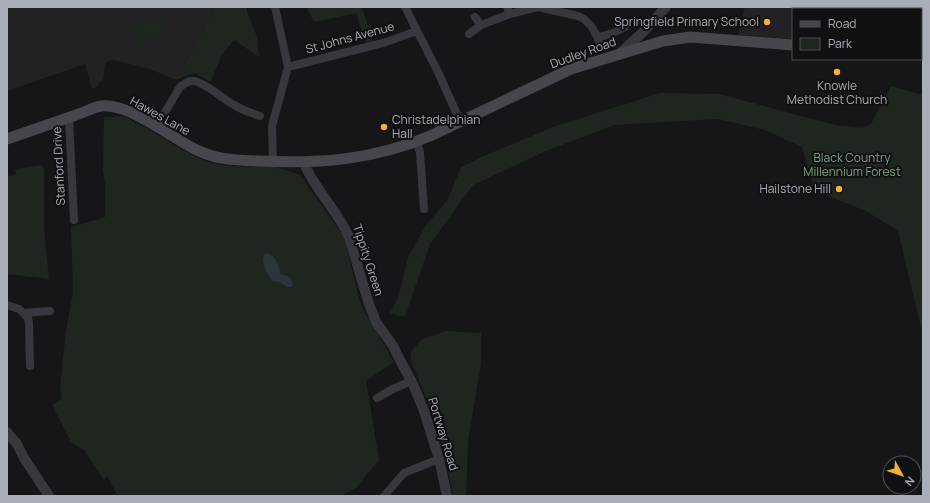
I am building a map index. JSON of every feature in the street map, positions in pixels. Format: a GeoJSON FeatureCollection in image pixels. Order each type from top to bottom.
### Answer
{"type":"FeatureCollection","features":[{"type":"Feature","properties":{"kind":"main road","name":"Dudley Road"},"geometry":{"type":"LineString","coordinates":[[304,163],[364,157],[395,149],[418,141],[571,70],[663,41],[690,37],[792,44]]}},
{"type":"Feature","properties":{"kind":"main road","name":"Hawes Lane"},"geometry":{"type":"LineString","coordinates":[[7,139],[101,106],[129,111],[188,146],[213,156],[224,159],[304,163]]}},
{"type":"Feature","properties":{"kind":"street"},"geometry":{"type":"LineString","coordinates":[[273,162],[272,126],[288,67],[275,7]]}},
{"type":"Feature","properties":{"kind":"street"},"geometry":{"type":"LineString","coordinates":[[405,7],[438,72],[460,121]]}},
{"type":"Feature","properties":{"kind":"street"},"geometry":{"type":"LineString","coordinates":[[469,34],[509,11],[538,7],[578,16],[588,22],[599,42],[608,33],[617,32],[624,27]]}},
{"type":"Feature","properties":{"kind":"street"},"geometry":{"type":"LineString","coordinates":[[619,54],[642,33],[666,7]]}},
{"type":"Feature","properties":{"kind":"street"},"geometry":{"type":"LineString","coordinates":[[475,17],[481,26]]}},
{"type":"Feature","properties":{"kind":"street","name":"St Johns Avenue"},"geometry":{"type":"LineString","coordinates":[[288,67],[383,43],[417,31]]}},
{"type":"Feature","properties":{"kind":"street"},"geometry":{"type":"LineString","coordinates":[[156,127],[180,87],[191,81],[195,81],[234,105],[260,116]]}},
{"type":"Feature","properties":{"kind":"street","name":"Stanford Drive"},"geometry":{"type":"LineString","coordinates":[[69,118],[74,216],[83,212]]}},
{"type":"Feature","properties":{"kind":"street"},"geometry":{"type":"LineString","coordinates":[[418,141],[424,209]]}},
{"type":"Feature","properties":{"kind":"street","name":"Tippity Green"},"geometry":{"type":"LineString","coordinates":[[304,163],[309,174],[345,227],[376,322],[393,346]]}},
{"type":"Feature","properties":{"kind":"street"},"geometry":{"type":"LineString","coordinates":[[7,305],[19,309],[28,318],[30,323],[30,366]]}},
{"type":"Feature","properties":{"kind":"street"},"geometry":{"type":"LineString","coordinates":[[24,313],[50,311]]}},
{"type":"Feature","properties":{"kind":"street","name":"Portway Road"},"geometry":{"type":"LineString","coordinates":[[393,346],[424,411],[439,459],[447,496]]}},
{"type":"Feature","properties":{"kind":"street"},"geometry":{"type":"LineString","coordinates":[[377,398],[391,390],[411,382]]}},
{"type":"Feature","properties":{"kind":"street"},"geometry":{"type":"LineString","coordinates":[[7,432],[17,444],[24,458],[49,496]]}},
{"type":"Feature","properties":{"kind":"street"},"geometry":{"type":"LineString","coordinates":[[7,439],[24,458]]}},
{"type":"Feature","properties":{"kind":"street"},"geometry":{"type":"LineString","coordinates":[[384,496],[404,472],[439,459]]}},
{"type":"Feature","properties":{"kind":"shaded area"},"geometry":{"type":"Polygon","coordinates":[[[7,7],[215,7],[176,80],[150,69],[114,60],[105,64],[103,81],[99,83],[99,86],[92,89],[85,64],[7,91],[7,7]]]}},
{"type":"Feature","properties":{"kind":"shaded area","name":"Springfield Primary School"},"geometry":{"type":"Polygon","coordinates":[[[745,7],[861,7],[792,8],[792,39],[738,35],[745,7]]]}},
{"type":"Feature","properties":{"kind":"shaded area"},"geometry":{"type":"Polygon","coordinates":[[[266,253],[275,258],[281,275],[290,278],[293,284],[291,287],[272,281],[266,271],[263,260],[266,253]]]}},
{"type":"Feature","properties":{"kind":"green space"},"geometry":{"type":"Polygon","coordinates":[[[215,7],[247,7],[247,11],[257,37],[259,57],[234,40],[222,55],[210,82],[194,73],[176,80],[215,7]]]}},
{"type":"Feature","properties":{"kind":"green space"},"geometry":{"type":"Polygon","coordinates":[[[306,7],[362,7],[373,41],[366,44],[356,13],[314,22],[306,7]]]}},
{"type":"Feature","properties":{"kind":"green space"},"geometry":{"type":"Polygon","coordinates":[[[160,16],[165,31],[138,41],[133,26],[160,16]]]}},
{"type":"Feature","properties":{"kind":"green space"},"geometry":{"type":"Polygon","coordinates":[[[65,45],[67,49],[63,53],[40,65],[31,65],[29,61],[32,57],[35,64],[48,59],[47,54],[65,45]]]}},
{"type":"Feature","properties":{"kind":"green space","name":"Black Country Millennium Forest"},"geometry":{"type":"Polygon","coordinates":[[[891,86],[923,95],[923,336],[898,231],[866,211],[815,191],[802,147],[765,130],[717,119],[614,125],[546,151],[473,185],[430,244],[405,317],[390,313],[399,295],[408,257],[426,225],[447,201],[461,167],[486,155],[553,127],[660,93],[719,94],[835,125],[862,128],[871,124],[891,86]]]}},
{"type":"Feature","properties":{"kind":"green space"},"geometry":{"type":"Polygon","coordinates":[[[124,116],[184,151],[207,162],[229,166],[276,167],[300,175],[344,237],[361,305],[394,362],[366,381],[379,460],[356,488],[340,496],[118,496],[107,476],[103,479],[85,451],[71,442],[52,405],[62,399],[60,387],[66,331],[73,292],[71,227],[105,217],[105,185],[103,169],[104,117],[124,116]]]}},
{"type":"Feature","properties":{"kind":"green space"},"geometry":{"type":"Polygon","coordinates":[[[42,165],[44,168],[44,228],[49,279],[7,274],[7,176],[16,175],[15,169],[42,165]]]}},
{"type":"Feature","properties":{"kind":"green space"},"geometry":{"type":"Polygon","coordinates":[[[445,331],[481,333],[481,364],[468,441],[466,496],[453,496],[446,459],[431,411],[411,360],[410,353],[421,340],[445,331]]]}},
{"type":"Feature","properties":{"kind":"place","name":"Springfield Primary School"},"geometry":{"type":"Point","coordinates":[767,22]}},
{"type":"Feature","properties":{"kind":"place","name":"Knowle Methodist Church"},"geometry":{"type":"Point","coordinates":[837,72]}},
{"type":"Feature","properties":{"kind":"place","name":"Christadelphian Hall"},"geometry":{"type":"Point","coordinates":[384,127]}},
{"type":"Feature","properties":{"kind":"place","name":"Hailstone Hill"},"geometry":{"type":"Point","coordinates":[839,189]}}]}
